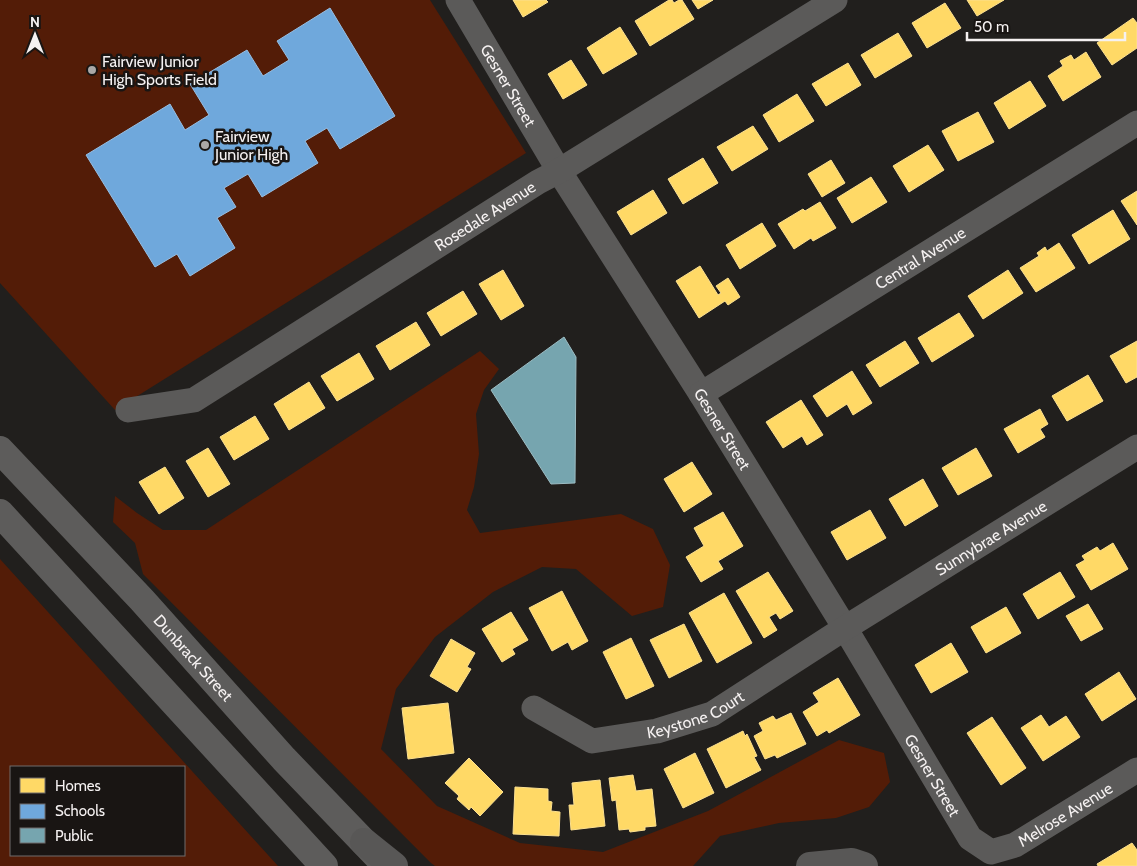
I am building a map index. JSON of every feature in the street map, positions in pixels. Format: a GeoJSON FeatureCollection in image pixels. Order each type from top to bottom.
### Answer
{"type":"FeatureCollection","features":[{"type":"Feature","properties":{"kind":"highway"},"geometry":{"type":"LineString","coordinates":[[364,842],[394,866]]}},
{"type":"Feature","properties":{"kind":"highway"},"geometry":{"type":"LineString","coordinates":[[810,866],[852,862],[864,866]]}},
{"type":"Feature","properties":{"kind":"main road","name":"Dunbrack Street"},"geometry":{"type":"LineString","coordinates":[[0,450],[142,600],[284,759],[386,866]]}},
{"type":"Feature","properties":{"kind":"main road"},"geometry":{"type":"LineString","coordinates":[[0,513],[324,866]]}},
{"type":"Feature","properties":{"kind":"street","name":"Gesner Street"},"geometry":{"type":"LineString","coordinates":[[458,0],[559,171],[701,394],[846,628],[970,838],[992,852]]}},
{"type":"Feature","properties":{"kind":"street","name":"Rosedale Avenue"},"geometry":{"type":"LineString","coordinates":[[128,410],[194,400],[538,182],[559,171],[836,0]]}},
{"type":"Feature","properties":{"kind":"street","name":"Central Avenue"},"geometry":{"type":"LineString","coordinates":[[701,394],[1137,122]]}},
{"type":"Feature","properties":{"kind":"street","name":"Sunnybrae Avenue"},"geometry":{"type":"LineString","coordinates":[[846,628],[1137,447]]}},
{"type":"Feature","properties":{"kind":"street","name":"Keystone Court"},"geometry":{"type":"LineString","coordinates":[[534,708],[592,742],[657,731],[712,714],[846,628]]}},
{"type":"Feature","properties":{"kind":"street","name":"Melrose Avenue"},"geometry":{"type":"LineString","coordinates":[[992,852],[1015,846],[1137,770]]}},
{"type":"Feature","properties":{"kind":"shaded area"},"geometry":{"type":"Polygon","coordinates":[[[0,0],[430,0],[526,153],[115,410],[0,283],[0,0]]]}},
{"type":"Feature","properties":{"kind":"shaded area"},"geometry":{"type":"Polygon","coordinates":[[[480,351],[499,369],[484,390],[476,414],[479,454],[474,487],[467,510],[480,533],[621,514],[653,529],[670,565],[663,607],[632,616],[576,569],[542,567],[493,592],[435,637],[396,689],[381,749],[437,806],[520,843],[603,852],[708,811],[839,740],[884,753],[890,782],[869,807],[836,818],[779,823],[720,836],[693,866],[435,866],[143,574],[135,543],[113,522],[115,496],[163,530],[206,530],[480,351]]]}},
{"type":"Feature","properties":{"kind":"shaded area"},"geometry":{"type":"Polygon","coordinates":[[[0,559],[278,866],[0,866],[0,559]]]}},
{"type":"Feature","properties":{"kind":"building: Homes"},"geometry":{"type":"Polygon","coordinates":[[[513,0],[546,0],[548,2],[523,17],[513,0]]]}},
{"type":"Feature","properties":{"kind":"building: Homes"},"geometry":{"type":"Polygon","coordinates":[[[672,0],[674,3],[682,0],[694,19],[650,46],[635,21],[672,0]]]}},
{"type":"Feature","properties":{"kind":"building: Homes"},"geometry":{"type":"Polygon","coordinates":[[[692,0],[713,0],[698,9],[692,0]]]}},
{"type":"Feature","properties":{"kind":"building: Homes"},"geometry":{"type":"Polygon","coordinates":[[[967,0],[1004,0],[977,16],[967,0]]]}},
{"type":"Feature","properties":{"kind":"building: Homes"},"geometry":{"type":"Polygon","coordinates":[[[945,3],[961,28],[927,48],[912,23],[945,3]]]}},
{"type":"Feature","properties":{"kind":"building: Homes"},"geometry":{"type":"Polygon","coordinates":[[[1133,18],[1137,23],[1137,48],[1112,65],[1097,43],[1133,18]]]}},
{"type":"Feature","properties":{"kind":"building: Homes"},"geometry":{"type":"Polygon","coordinates":[[[620,27],[637,54],[603,74],[587,48],[620,27]]]}},
{"type":"Feature","properties":{"kind":"building: Homes"},"geometry":{"type":"Polygon","coordinates":[[[898,33],[912,56],[875,78],[861,55],[898,33]]]}},
{"type":"Feature","properties":{"kind":"building: Homes"},"geometry":{"type":"Polygon","coordinates":[[[1086,52],[1101,77],[1063,101],[1048,76],[1063,66],[1060,61],[1071,55],[1074,60],[1086,52]]]}},
{"type":"Feature","properties":{"kind":"building: Homes"},"geometry":{"type":"Polygon","coordinates":[[[571,60],[587,85],[563,99],[548,74],[571,60]]]}},
{"type":"Feature","properties":{"kind":"building: Homes"},"geometry":{"type":"Polygon","coordinates":[[[848,63],[861,85],[826,106],[812,84],[848,63]]]}},
{"type":"Feature","properties":{"kind":"building: Homes"},"geometry":{"type":"Polygon","coordinates":[[[1030,81],[1046,106],[1009,129],[994,103],[1030,81]]]}},
{"type":"Feature","properties":{"kind":"building: Homes"},"geometry":{"type":"Polygon","coordinates":[[[797,94],[814,121],[779,142],[763,115],[797,94]]]}},
{"type":"Feature","properties":{"kind":"building: Homes"},"geometry":{"type":"Polygon","coordinates":[[[978,112],[994,142],[958,161],[942,131],[978,112]]]}},
{"type":"Feature","properties":{"kind":"building: Homes"},"geometry":{"type":"Polygon","coordinates":[[[753,126],[768,149],[732,171],[717,147],[753,126]]]}},
{"type":"Feature","properties":{"kind":"building: Homes"},"geometry":{"type":"Polygon","coordinates":[[[928,145],[944,170],[909,192],[893,166],[928,145]]]}},
{"type":"Feature","properties":{"kind":"building: Homes"},"geometry":{"type":"Polygon","coordinates":[[[703,158],[718,183],[683,204],[668,179],[703,158]]]}},
{"type":"Feature","properties":{"kind":"building: Homes"},"geometry":{"type":"Polygon","coordinates":[[[831,160],[845,183],[822,197],[808,174],[831,160]]]}},
{"type":"Feature","properties":{"kind":"building: Homes"},"geometry":{"type":"Polygon","coordinates":[[[871,177],[887,202],[852,223],[837,198],[871,177]]]}},
{"type":"Feature","properties":{"kind":"building: Homes"},"geometry":{"type":"Polygon","coordinates":[[[653,190],[667,213],[631,235],[617,212],[653,190]]]}},
{"type":"Feature","properties":{"kind":"building: Homes"},"geometry":{"type":"Polygon","coordinates":[[[1137,191],[1137,225],[1121,201],[1137,191]]]}},
{"type":"Feature","properties":{"kind":"building: Homes"},"geometry":{"type":"Polygon","coordinates":[[[820,202],[836,228],[813,241],[811,238],[794,249],[778,224],[803,209],[805,211],[820,202]]]}},
{"type":"Feature","properties":{"kind":"building: Homes"},"geometry":{"type":"Polygon","coordinates":[[[1113,210],[1130,239],[1089,264],[1072,235],[1113,210]]]}},
{"type":"Feature","properties":{"kind":"building: Homes"},"geometry":{"type":"Polygon","coordinates":[[[762,223],[776,246],[740,269],[726,245],[762,223]]]}},
{"type":"Feature","properties":{"kind":"building: Homes"},"geometry":{"type":"Polygon","coordinates":[[[1059,243],[1075,268],[1036,292],[1020,268],[1039,256],[1037,253],[1045,247],[1047,251],[1059,243]]]}},
{"type":"Feature","properties":{"kind":"building: Homes"},"geometry":{"type":"Polygon","coordinates":[[[700,266],[718,295],[721,293],[716,286],[728,278],[740,297],[728,305],[725,301],[699,318],[676,281],[700,266]]]}},
{"type":"Feature","properties":{"kind":"building: Homes"},"geometry":{"type":"Polygon","coordinates":[[[503,270],[524,306],[501,320],[479,284],[503,270]]]}},
{"type":"Feature","properties":{"kind":"building: Homes"},"geometry":{"type":"Polygon","coordinates":[[[1008,270],[1023,293],[983,319],[968,296],[1008,270]]]}},
{"type":"Feature","properties":{"kind":"building: Homes"},"geometry":{"type":"Polygon","coordinates":[[[463,291],[477,314],[441,336],[427,313],[463,291]]]}},
{"type":"Feature","properties":{"kind":"building: Homes"},"geometry":{"type":"Polygon","coordinates":[[[959,313],[974,336],[932,362],[918,338],[959,313]]]}},
{"type":"Feature","properties":{"kind":"building: Homes"},"geometry":{"type":"Polygon","coordinates":[[[416,322],[430,345],[390,370],[376,346],[416,322]]]}},
{"type":"Feature","properties":{"kind":"building: Homes"},"geometry":{"type":"Polygon","coordinates":[[[905,341],[919,363],[880,387],[866,365],[905,341]]]}},
{"type":"Feature","properties":{"kind":"building: Homes"},"geometry":{"type":"Polygon","coordinates":[[[1137,341],[1137,377],[1126,383],[1110,356],[1137,341]]]}},
{"type":"Feature","properties":{"kind":"building: Homes"},"geometry":{"type":"Polygon","coordinates":[[[359,353],[374,379],[337,401],[321,376],[359,353]]]}},
{"type":"Feature","properties":{"kind":"building: Homes"},"geometry":{"type":"Polygon","coordinates":[[[852,371],[872,403],[853,415],[847,404],[827,417],[813,396],[852,371]]]}},
{"type":"Feature","properties":{"kind":"building: Homes"},"geometry":{"type":"Polygon","coordinates":[[[1088,375],[1103,401],[1067,421],[1052,396],[1088,375]]]}},
{"type":"Feature","properties":{"kind":"building: Homes"},"geometry":{"type":"Polygon","coordinates":[[[309,382],[325,408],[289,430],[274,404],[309,382]]]}},
{"type":"Feature","properties":{"kind":"building: Homes"},"geometry":{"type":"Polygon","coordinates":[[[801,400],[823,435],[807,445],[802,436],[783,448],[766,422],[801,400]]]}},
{"type":"Feature","properties":{"kind":"building: Homes"},"geometry":{"type":"Polygon","coordinates":[[[1040,409],[1048,424],[1040,429],[1045,437],[1018,453],[1004,429],[1040,409]]]}},
{"type":"Feature","properties":{"kind":"building: Homes"},"geometry":{"type":"Polygon","coordinates":[[[255,416],[269,439],[234,460],[220,437],[255,416]]]}},
{"type":"Feature","properties":{"kind":"building: Homes"},"geometry":{"type":"Polygon","coordinates":[[[208,448],[230,484],[208,497],[186,461],[208,448]]]}},
{"type":"Feature","properties":{"kind":"building: Homes"},"geometry":{"type":"Polygon","coordinates":[[[976,448],[992,476],[958,495],[942,468],[976,448]]]}},
{"type":"Feature","properties":{"kind":"building: Homes"},"geometry":{"type":"Polygon","coordinates":[[[692,462],[712,494],[684,512],[664,479],[692,462]]]}},
{"type":"Feature","properties":{"kind":"building: Homes"},"geometry":{"type":"Polygon","coordinates":[[[165,467],[184,498],[159,514],[139,482],[165,467]]]}},
{"type":"Feature","properties":{"kind":"building: Homes"},"geometry":{"type":"Polygon","coordinates":[[[923,479],[938,506],[905,526],[889,499],[923,479]]]}},
{"type":"Feature","properties":{"kind":"building: Homes"},"geometry":{"type":"Polygon","coordinates":[[[870,510],[886,538],[847,560],[831,532],[870,510]]]}},
{"type":"Feature","properties":{"kind":"building: Homes"},"geometry":{"type":"Polygon","coordinates":[[[723,512],[743,546],[718,561],[723,569],[701,582],[686,557],[704,546],[694,528],[723,512]]]}},
{"type":"Feature","properties":{"kind":"building: Homes"},"geometry":{"type":"Polygon","coordinates":[[[1113,543],[1128,569],[1091,590],[1076,565],[1085,560],[1082,556],[1097,547],[1100,551],[1113,543]]]}},
{"type":"Feature","properties":{"kind":"building: Homes"},"geometry":{"type":"Polygon","coordinates":[[[768,572],[793,611],[780,619],[776,613],[769,617],[777,630],[764,638],[736,591],[768,572]]]}},
{"type":"Feature","properties":{"kind":"building: Homes"},"geometry":{"type":"Polygon","coordinates":[[[1060,572],[1075,597],[1038,619],[1023,594],[1060,572]]]}},
{"type":"Feature","properties":{"kind":"building: Homes"},"geometry":{"type":"Polygon","coordinates":[[[562,591],[588,641],[572,650],[568,642],[552,651],[529,608],[562,591]]]}},
{"type":"Feature","properties":{"kind":"building: Homes"},"geometry":{"type":"Polygon","coordinates":[[[724,593],[752,643],[717,663],[689,613],[724,593]]]}},
{"type":"Feature","properties":{"kind":"building: Homes"},"geometry":{"type":"Polygon","coordinates":[[[1088,604],[1103,629],[1081,641],[1066,616],[1088,604]]]}},
{"type":"Feature","properties":{"kind":"building: Homes"},"geometry":{"type":"Polygon","coordinates":[[[1006,607],[1021,633],[986,653],[971,627],[1006,607]]]}},
{"type":"Feature","properties":{"kind":"building: Homes"},"geometry":{"type":"Polygon","coordinates":[[[511,612],[528,640],[512,649],[515,654],[502,662],[482,629],[511,612]]]}},
{"type":"Feature","properties":{"kind":"building: Homes"},"geometry":{"type":"Polygon","coordinates":[[[684,624],[702,661],[669,678],[650,640],[684,624]]]}},
{"type":"Feature","properties":{"kind":"building: Homes"},"geometry":{"type":"Polygon","coordinates":[[[631,638],[654,686],[626,699],[603,652],[631,638]]]}},
{"type":"Feature","properties":{"kind":"building: Homes"},"geometry":{"type":"Polygon","coordinates":[[[451,639],[475,653],[467,667],[471,669],[457,692],[430,676],[451,639]]]}},
{"type":"Feature","properties":{"kind":"building: Homes"},"geometry":{"type":"Polygon","coordinates":[[[951,643],[968,672],[931,693],[915,665],[951,643]]]}},
{"type":"Feature","properties":{"kind":"building: Homes"},"geometry":{"type":"Polygon","coordinates":[[[1119,672],[1136,699],[1102,721],[1085,694],[1119,672]]]}},
{"type":"Feature","properties":{"kind":"building: Homes"},"geometry":{"type":"Polygon","coordinates":[[[838,678],[860,715],[829,733],[827,730],[817,736],[803,712],[819,702],[813,693],[838,678]]]}},
{"type":"Feature","properties":{"kind":"building: Homes"},"geometry":{"type":"Polygon","coordinates":[[[448,703],[454,753],[408,759],[402,708],[448,703]]]}},
{"type":"Feature","properties":{"kind":"building: Homes"},"geometry":{"type":"Polygon","coordinates":[[[791,713],[806,744],[777,758],[775,755],[765,759],[754,736],[763,731],[759,723],[773,716],[776,720],[791,713]]]}},
{"type":"Feature","properties":{"kind":"building: Homes"},"geometry":{"type":"Polygon","coordinates":[[[1041,715],[1049,727],[1066,716],[1080,737],[1043,761],[1021,728],[1041,715]]]}},
{"type":"Feature","properties":{"kind":"building: Homes"},"geometry":{"type":"Polygon","coordinates":[[[992,717],[1026,768],[1001,785],[967,733],[992,717]]]}},
{"type":"Feature","properties":{"kind":"building: Homes"},"geometry":{"type":"Polygon","coordinates":[[[743,731],[745,736],[747,734],[757,756],[754,757],[761,770],[726,788],[707,749],[743,731]]]}},
{"type":"Feature","properties":{"kind":"building: Homes"},"geometry":{"type":"Polygon","coordinates":[[[695,753],[714,793],[683,808],[664,769],[695,753]]]}},
{"type":"Feature","properties":{"kind":"building: Homes"},"geometry":{"type":"Polygon","coordinates":[[[469,758],[503,792],[480,816],[471,807],[469,810],[457,799],[459,796],[445,783],[469,758]]]}},
{"type":"Feature","properties":{"kind":"building: Homes"},"geometry":{"type":"Polygon","coordinates":[[[633,775],[636,791],[652,789],[656,826],[630,832],[629,829],[619,830],[616,800],[612,801],[609,778],[633,775]]]}},
{"type":"Feature","properties":{"kind":"building: Homes"},"geometry":{"type":"Polygon","coordinates":[[[600,780],[605,826],[571,830],[569,805],[574,805],[572,783],[600,780]]]}},
{"type":"Feature","properties":{"kind":"building: Homes"},"geometry":{"type":"Polygon","coordinates":[[[515,787],[548,789],[548,801],[552,802],[551,811],[560,812],[559,836],[513,834],[515,787]]]}},
{"type":"Feature","properties":{"kind":"building: Homes"},"geometry":{"type":"Polygon","coordinates":[[[1132,843],[1137,850],[1137,866],[1098,866],[1097,864],[1132,843]]]}},
{"type":"Feature","properties":{"kind":"building: Schools","name":"Fairview Junior High"},"geometry":{"type":"Polygon","coordinates":[[[330,8],[395,116],[340,149],[327,128],[305,141],[318,163],[262,197],[248,174],[224,188],[236,207],[217,218],[235,248],[190,276],[177,254],[155,267],[86,155],[170,104],[185,130],[209,115],[190,84],[247,50],[263,76],[289,60],[277,41],[330,8]]]}},
{"type":"Feature","properties":{"kind":"building: Public"},"geometry":{"type":"Polygon","coordinates":[[[564,337],[576,357],[575,483],[551,484],[491,390],[564,337]]]}},
{"type":"Feature","properties":{"kind":"place","name":"Fairview Junior High Sports Field"},"geometry":{"type":"Point","coordinates":[92,70]}},
{"type":"Feature","properties":{"kind":"place","name":"Fairview Junior High"},"geometry":{"type":"Point","coordinates":[205,145]}}]}
